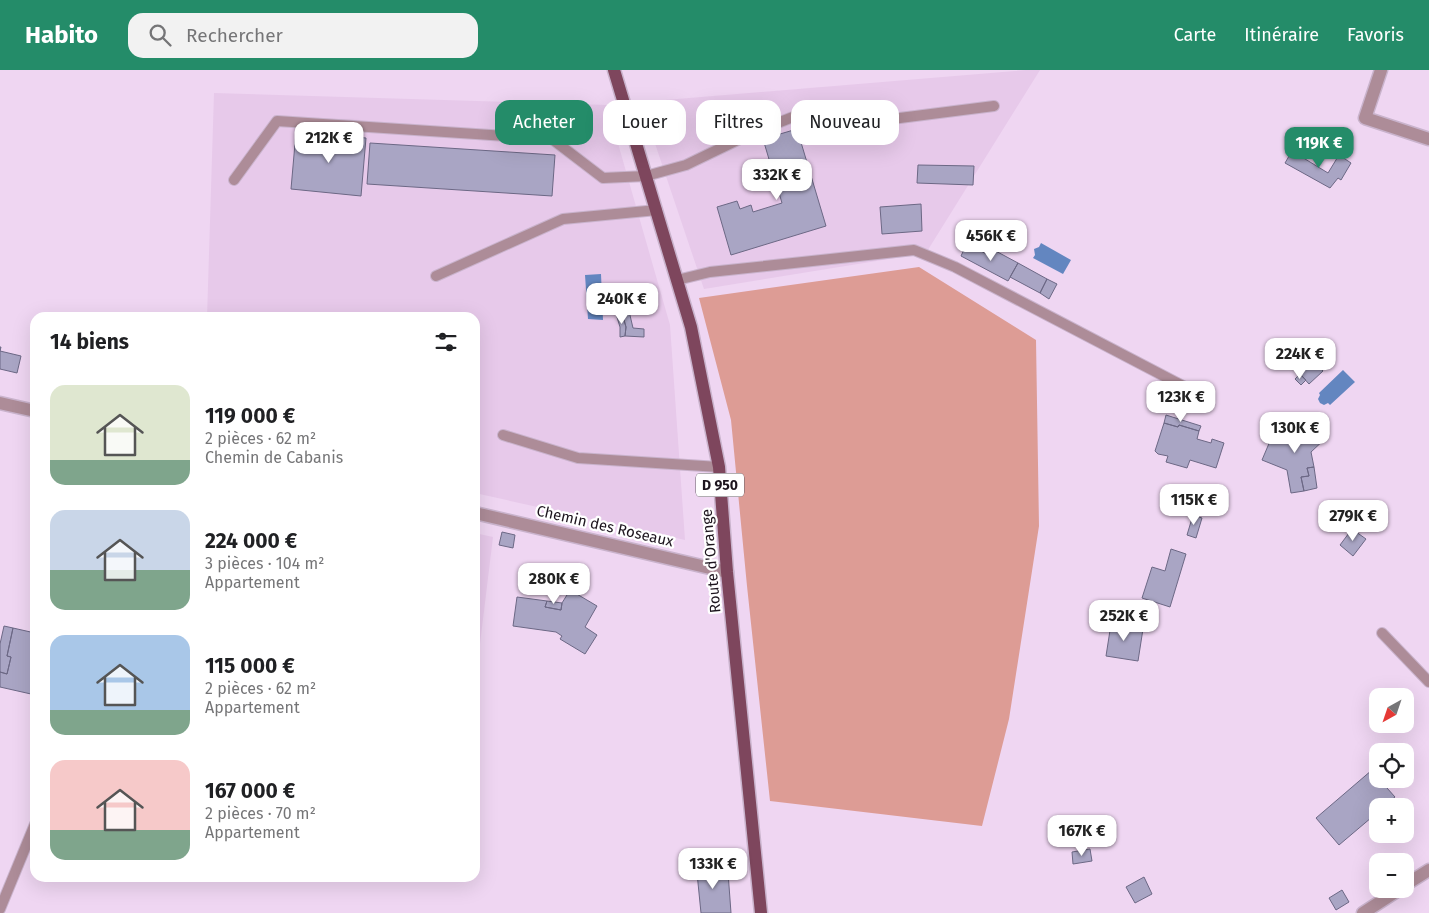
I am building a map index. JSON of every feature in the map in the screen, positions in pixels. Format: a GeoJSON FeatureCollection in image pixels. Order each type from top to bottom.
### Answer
{"type":"FeatureCollection","features":[{"type":"Feature","properties":{"kind":"main road","name":"Route d'Orange"},"geometry":{"type":"LineString","coordinates":[[614,70],[691,327],[719,467],[727,572],[760,913]]}},
{"type":"Feature","properties":{"kind":"street"},"geometry":{"type":"LineString","coordinates":[[1381,70],[1365,118],[1429,140]]}},
{"type":"Feature","properties":{"kind":"street"},"geometry":{"type":"LineString","coordinates":[[0,403],[30,410]]}},
{"type":"Feature","properties":{"kind":"street","name":"Chemin des Roseaux"},"geometry":{"type":"LineString","coordinates":[[480,514],[727,572]]}},
{"type":"Feature","properties":{"kind":"street"},"geometry":{"type":"LineString","coordinates":[[1414,879],[1429,870]]}},
{"type":"Feature","properties":{"kind":"street"},"geometry":{"type":"LineString","coordinates":[[1362,913],[1386,898]]}},
{"type":"Feature","properties":{"kind":"lane"},"geometry":{"type":"LineString","coordinates":[[234,180],[277,121],[552,139],[602,178],[646,176],[686,165],[750,134],[803,113],[829,127],[994,106]]}},
{"type":"Feature","properties":{"kind":"lane"},"geometry":{"type":"LineString","coordinates":[[436,276],[563,219],[657,210]]}},
{"type":"Feature","properties":{"kind":"lane"},"geometry":{"type":"LineString","coordinates":[[677,280],[710,272],[914,250],[954,267],[1206,398]]}},
{"type":"Feature","properties":{"kind":"lane"},"geometry":{"type":"LineString","coordinates":[[503,435],[578,458],[719,467]]}},
{"type":"Feature","properties":{"kind":"lane"},"geometry":{"type":"LineString","coordinates":[[1382,633],[1429,682]]}},
{"type":"Feature","properties":{"kind":"lane"},"geometry":{"type":"LineString","coordinates":[[0,909],[30,836]]}},
{"type":"Feature","properties":{"kind":"shaded area"},"geometry":{"type":"Polygon","coordinates":[[[1040,70],[926,253],[704,289],[655,145],[686,145],[686,100],[665,100],[1040,70]]]}},
{"type":"Feature","properties":{"kind":"shaded area"},"geometry":{"type":"Polygon","coordinates":[[[214,93],[495,102],[495,145],[593,145],[593,105],[603,105],[603,145],[618,145],[670,325],[685,540],[480,494],[480,312],[207,312],[214,93]]]}},
{"type":"Feature","properties":{"kind":"shaded area"},"geometry":{"type":"Polygon","coordinates":[[[919,267],[1036,340],[1039,526],[1009,719],[982,826],[770,801],[731,420],[699,298],[919,267]]]}},
{"type":"Feature","properties":{"kind":"shaded area"},"geometry":{"type":"Polygon","coordinates":[[[480,534],[493,537],[480,644],[480,534]]]}},
{"type":"Feature","properties":{"kind":"water"},"geometry":{"type":"Polygon","coordinates":[[[1041,243],[1071,260],[1063,274],[1033,258],[1035,255],[1034,249],[1039,247],[1041,243]]]}},
{"type":"Feature","properties":{"kind":"water"},"geometry":{"type":"Polygon","coordinates":[[[601,274],[603,320],[588,319],[585,275],[601,274]]]}},
{"type":"Feature","properties":{"kind":"water"},"geometry":{"type":"Polygon","coordinates":[[[1343,370],[1355,382],[1330,405],[1328,403],[1324,405],[1320,403],[1318,399],[1319,393],[1343,370]]]}},
{"type":"Feature","properties":{"kind":"building"},"geometry":{"type":"Polygon","coordinates":[[[791,131],[791,145],[802,145],[826,226],[731,255],[717,207],[737,201],[740,209],[751,205],[753,212],[782,203],[765,145],[781,145],[781,134],[791,131]]]}},
{"type":"Feature","properties":{"kind":"building"},"geometry":{"type":"Polygon","coordinates":[[[296,132],[366,138],[361,196],[291,189],[296,132]]]}},
{"type":"Feature","properties":{"kind":"building"},"geometry":{"type":"Polygon","coordinates":[[[370,143],[555,155],[552,196],[367,184],[370,143]]]}},
{"type":"Feature","properties":{"kind":"building"},"geometry":{"type":"Polygon","coordinates":[[[1292,151],[1328,173],[1339,155],[1351,163],[1341,180],[1338,178],[1330,188],[1285,163],[1292,151]]]}},
{"type":"Feature","properties":{"kind":"building"},"geometry":{"type":"Polygon","coordinates":[[[918,165],[974,166],[973,185],[917,183],[918,165]]]}},
{"type":"Feature","properties":{"kind":"building"},"geometry":{"type":"Polygon","coordinates":[[[921,204],[922,231],[882,234],[880,207],[921,204]]]}},
{"type":"Feature","properties":{"kind":"building"},"geometry":{"type":"Polygon","coordinates":[[[967,243],[988,255],[992,249],[1018,263],[1008,281],[961,256],[967,243]]]}},
{"type":"Feature","properties":{"kind":"building"},"geometry":{"type":"Polygon","coordinates":[[[1018,263],[1047,279],[1040,293],[1010,277],[1018,263]]]}},
{"type":"Feature","properties":{"kind":"building"},"geometry":{"type":"Polygon","coordinates":[[[1047,279],[1057,284],[1049,299],[1040,293],[1047,279]]]}},
{"type":"Feature","properties":{"kind":"building"},"geometry":{"type":"Polygon","coordinates":[[[629,311],[633,328],[644,329],[644,337],[625,336],[626,327],[622,313],[629,311]]]}},
{"type":"Feature","properties":{"kind":"building"},"geometry":{"type":"Polygon","coordinates":[[[622,313],[626,327],[625,336],[620,337],[620,327],[616,314],[622,313]]]}},
{"type":"Feature","properties":{"kind":"building"},"geometry":{"type":"Polygon","coordinates":[[[0,351],[21,356],[17,373],[0,369],[0,351]]]}},
{"type":"Feature","properties":{"kind":"building"},"geometry":{"type":"Polygon","coordinates":[[[1314,361],[1323,371],[1309,384],[1300,374],[1314,361]]]}},
{"type":"Feature","properties":{"kind":"building"},"geometry":{"type":"Polygon","coordinates":[[[1300,374],[1306,380],[1301,385],[1295,379],[1300,374]]]}},
{"type":"Feature","properties":{"kind":"building"},"geometry":{"type":"Polygon","coordinates":[[[1166,415],[1201,426],[1199,431],[1164,423],[1166,415]]]}},
{"type":"Feature","properties":{"kind":"building"},"geometry":{"type":"Polygon","coordinates":[[[1310,420],[1327,437],[1311,452],[1314,467],[1307,468],[1309,476],[1301,477],[1304,491],[1291,493],[1287,470],[1262,460],[1273,434],[1289,440],[1310,420]]]}},
{"type":"Feature","properties":{"kind":"building"},"geometry":{"type":"Polygon","coordinates":[[[1164,423],[1199,431],[1197,439],[1211,443],[1212,439],[1224,443],[1216,468],[1190,460],[1187,468],[1166,462],[1168,456],[1158,454],[1155,451],[1164,423]]]}},
{"type":"Feature","properties":{"kind":"building"},"geometry":{"type":"Polygon","coordinates":[[[1314,467],[1317,488],[1304,491],[1301,477],[1309,476],[1307,468],[1314,467]]]}},
{"type":"Feature","properties":{"kind":"building"},"geometry":{"type":"Polygon","coordinates":[[[1193,515],[1202,518],[1196,538],[1187,535],[1193,515]]]}},
{"type":"Feature","properties":{"kind":"building"},"geometry":{"type":"Polygon","coordinates":[[[1352,529],[1366,539],[1353,556],[1340,545],[1352,529]]]}},
{"type":"Feature","properties":{"kind":"building"},"geometry":{"type":"Polygon","coordinates":[[[502,532],[515,535],[513,548],[499,545],[502,532]]]}},
{"type":"Feature","properties":{"kind":"building"},"geometry":{"type":"Polygon","coordinates":[[[1171,549],[1186,554],[1170,607],[1142,598],[1152,567],[1165,571],[1171,549]]]}},
{"type":"Feature","properties":{"kind":"building"},"geometry":{"type":"Polygon","coordinates":[[[570,590],[597,606],[585,627],[597,635],[585,654],[560,639],[562,636],[556,632],[513,626],[517,597],[547,601],[545,607],[561,610],[562,603],[570,590]]]}},
{"type":"Feature","properties":{"kind":"building"},"geometry":{"type":"Polygon","coordinates":[[[547,601],[562,603],[561,610],[545,607],[547,601]]]}},
{"type":"Feature","properties":{"kind":"building"},"geometry":{"type":"Polygon","coordinates":[[[1111,624],[1143,629],[1138,661],[1106,656],[1111,624]]]}},
{"type":"Feature","properties":{"kind":"building"},"geometry":{"type":"Polygon","coordinates":[[[4,626],[13,628],[7,656],[11,657],[7,674],[0,672],[0,644],[4,626]]]}},
{"type":"Feature","properties":{"kind":"building"},"geometry":{"type":"Polygon","coordinates":[[[13,628],[30,632],[30,694],[0,687],[0,672],[7,674],[11,657],[7,656],[13,628]]]}},
{"type":"Feature","properties":{"kind":"building"},"geometry":{"type":"Polygon","coordinates":[[[1369,773],[1369,788],[1387,788],[1395,797],[1369,798],[1369,820],[1339,845],[1316,818],[1369,773]]]}},
{"type":"Feature","properties":{"kind":"building"},"geometry":{"type":"Polygon","coordinates":[[[1090,849],[1092,861],[1073,864],[1072,852],[1090,849]]]}},
{"type":"Feature","properties":{"kind":"building"},"geometry":{"type":"Polygon","coordinates":[[[714,862],[714,873],[728,872],[731,913],[701,913],[696,863],[714,862]]]}},
{"type":"Feature","properties":{"kind":"building"},"geometry":{"type":"Polygon","coordinates":[[[1144,877],[1152,894],[1135,903],[1126,887],[1144,877]]]}},
{"type":"Feature","properties":{"kind":"building"},"geometry":{"type":"Polygon","coordinates":[[[1342,890],[1349,902],[1336,910],[1329,898],[1342,890]]]}}]}
